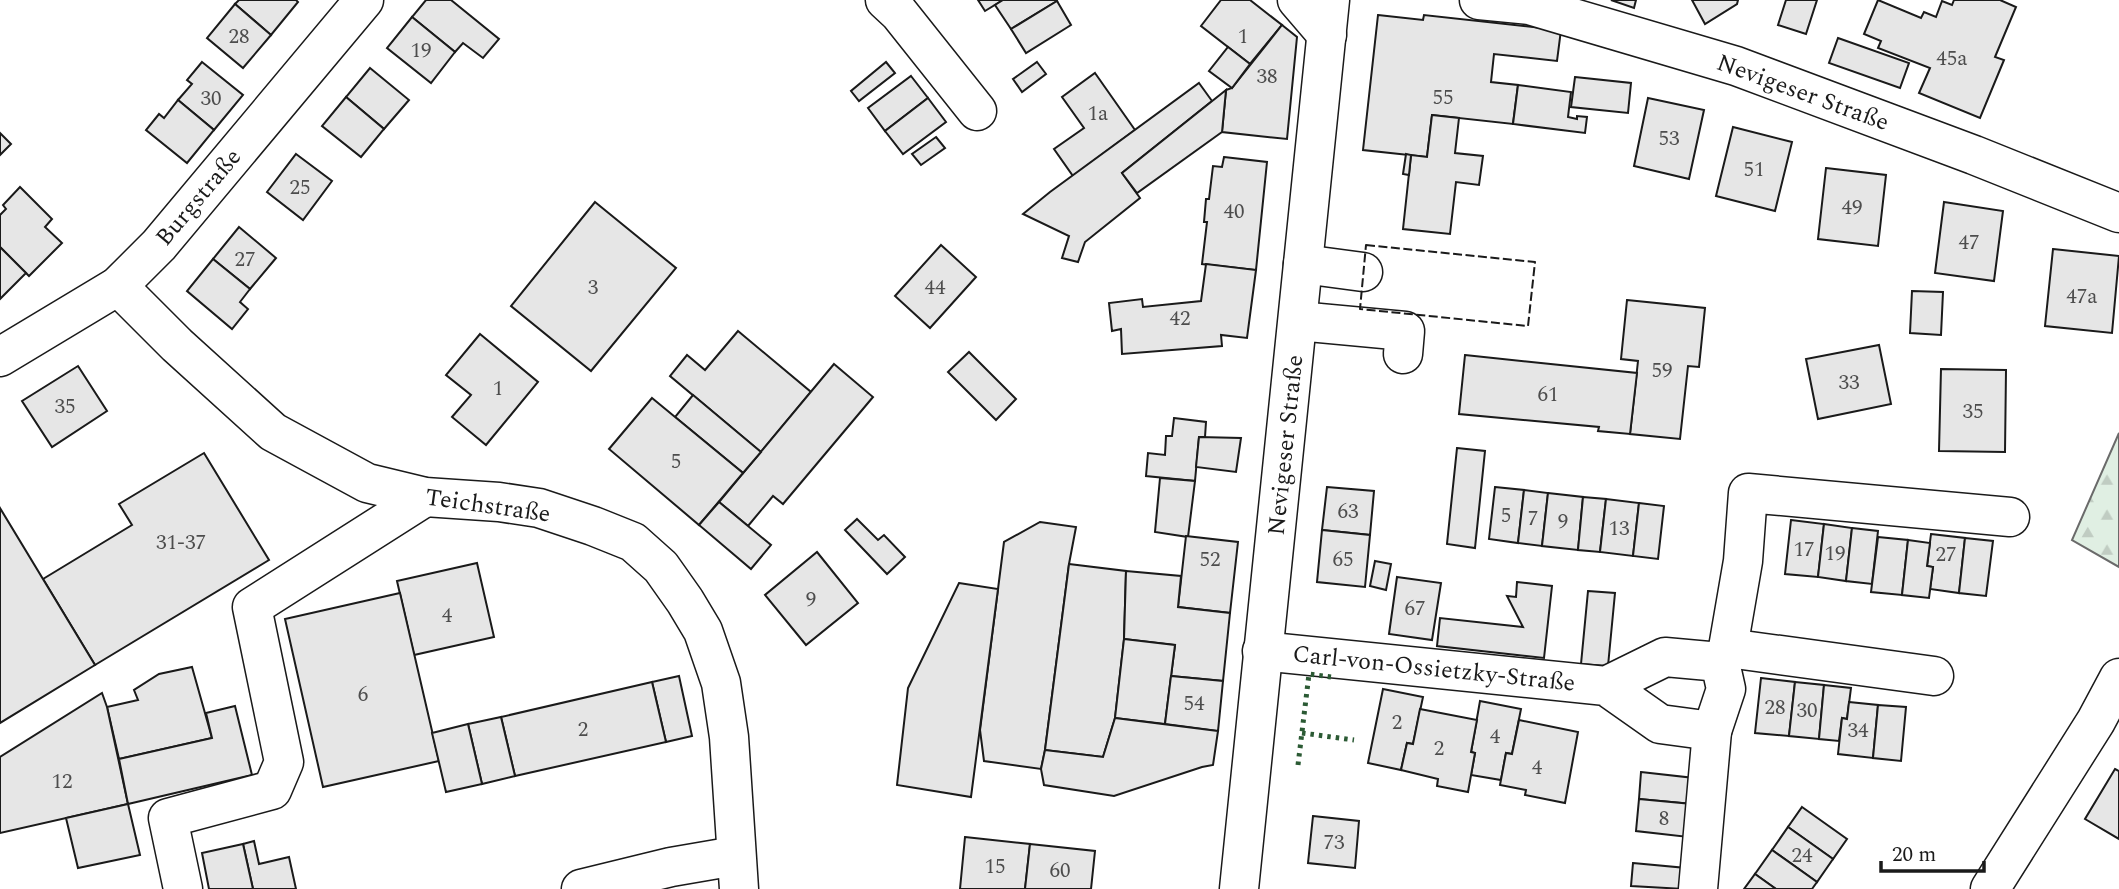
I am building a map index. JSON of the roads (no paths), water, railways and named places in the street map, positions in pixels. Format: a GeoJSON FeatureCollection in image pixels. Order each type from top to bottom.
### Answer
{"type":"FeatureCollection","features":[{"type":"Feature","properties":{"kind":"street","name":"Burgstraße"},"geometry":{"type":"LineString","coordinates":[[0,357],[118,286],[159,245],[364,0]]}},
{"type":"Feature","properties":{"kind":"street"},"geometry":{"type":"LineString","coordinates":[[1297,0],[1329,17]]}},
{"type":"Feature","properties":{"kind":"street","name":"Nevigeser Straße"},"geometry":{"type":"LineString","coordinates":[[1479,0],[1529,5],[1736,66],[1974,155],[2119,213]]}},
{"type":"Feature","properties":{"kind":"street"},"geometry":{"type":"LineString","coordinates":[[901,4],[977,111]]}},
{"type":"Feature","properties":{"kind":"street","name":"Nevigeser Straße"},"geometry":{"type":"LineString","coordinates":[[1238,889],[1329,17]]}},
{"type":"Feature","properties":{"kind":"street"},"geometry":{"type":"LineString","coordinates":[[1303,264],[1363,272]]}},
{"type":"Feature","properties":{"kind":"street","name":"Teichstraße"},"geometry":{"type":"LineString","coordinates":[[118,286],[177,345],[274,432],[367,483],[425,497],[499,502],[539,508],[633,542],[661,567],[703,631],[721,684],[731,759],[737,873]]}},
{"type":"Feature","properties":{"kind":"street"},"geometry":{"type":"LineString","coordinates":[[1298,321],[1405,331],[1403,354]]}},
{"type":"Feature","properties":{"kind":"street"},"geometry":{"type":"LineString","coordinates":[[1699,889],[1712,731],[1726,689],[1724,655],[1744,561],[1748,493],[2010,517]]}},
{"type":"Feature","properties":{"kind":"street"},"geometry":{"type":"LineString","coordinates":[[183,889],[168,818],[272,790],[285,762],[251,607],[425,497]]}},
{"type":"Feature","properties":{"kind":"street","name":"Carl-von-Ossietzky-Straße"},"geometry":{"type":"LineString","coordinates":[[1262,651],[1606,687],[1660,724],[1712,731]]}},
{"type":"Feature","properties":{"kind":"street","name":"Carl-von-Ossietzky-Straße"},"geometry":{"type":"LineString","coordinates":[[1606,687],[1665,657],[1724,655],[1934,676]]}},
{"type":"Feature","properties":{"kind":"street"},"geometry":{"type":"LineString","coordinates":[[1990,889],[2108,727],[2119,678]]}},
{"type":"Feature","properties":{"kind":"street"},"geometry":{"type":"LineString","coordinates":[[582,889],[671,867],[737,873]]}}]}
